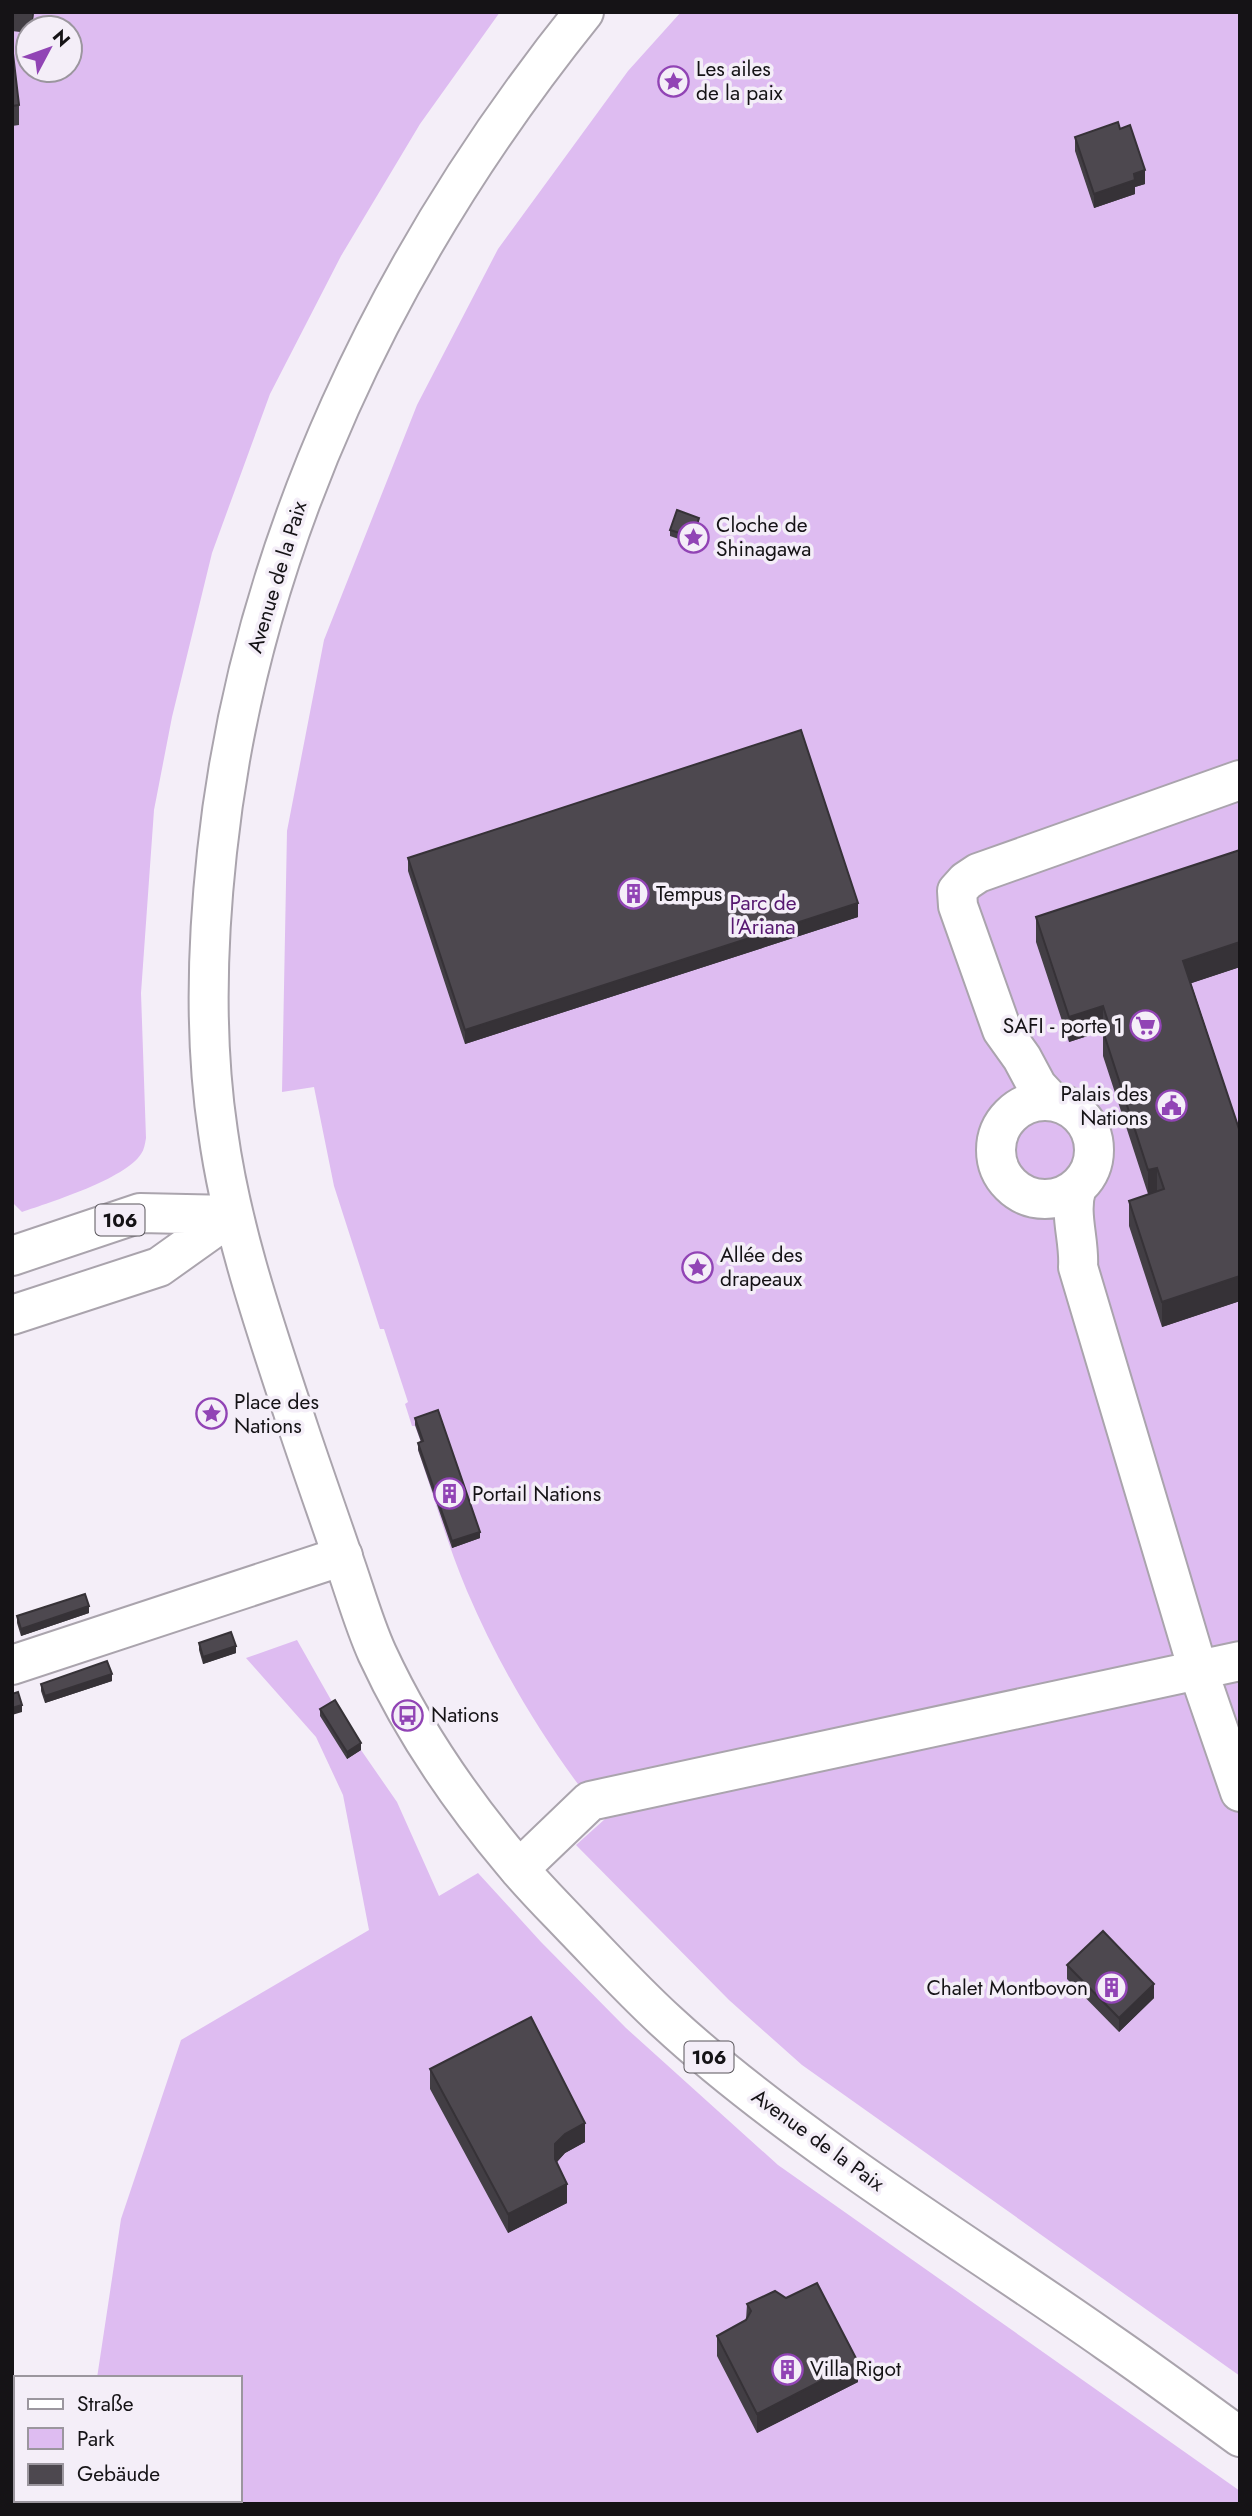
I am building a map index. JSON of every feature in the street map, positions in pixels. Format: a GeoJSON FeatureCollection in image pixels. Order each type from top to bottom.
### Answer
{"type":"FeatureCollection","features":[{"type":"Feature","properties":{"kind":"main road","name":"Avenue de la Paix"},"geometry":{"type":"LineString","coordinates":[[232,1215],[217,1130],[209,1029],[210,919],[220,821],[232,746],[274,572],[309,476],[345,393],[382,321],[470,168],[545,60],[584,12]]}},
{"type":"Feature","properties":{"kind":"main road"},"geometry":{"type":"LineString","coordinates":[[1051,1101],[1037,1086],[1023,1058],[1003,1030],[958,906],[957,891],[978,873],[1240,780]]}},
{"type":"Feature","properties":{"kind":"main road"},"geometry":{"type":"LineString","coordinates":[[1003,1030],[1002,1062],[1007,1101],[1005,1121]]}},
{"type":"Feature","properties":{"kind":"main road"},"geometry":{"type":"LineString","coordinates":[[1034,1198],[1057,1198],[1077,1187],[1086,1177],[1091,1164],[1092,1137],[1086,1124],[1077,1113],[1065,1105],[1051,1101],[1025,1105],[1005,1121],[998,1133],[996,1161],[1010,1185],[1034,1198],[1051,1218],[1066,1252],[1078,1267]]}},
{"type":"Feature","properties":{"kind":"main road"},"geometry":{"type":"LineString","coordinates":[[1077,1187],[1073,1199],[1079,1247],[1078,1267],[1198,1670],[1240,1792]]}},
{"type":"Feature","properties":{"kind":"main road","name":"106"},"geometry":{"type":"LineString","coordinates":[[12,1256],[140,1213],[232,1215],[311,1465],[343,1556]]}},
{"type":"Feature","properties":{"kind":"main road"},"geometry":{"type":"LineString","coordinates":[[12,1315],[159,1267],[232,1215]]}},
{"type":"Feature","properties":{"kind":"main road","name":"Avenue de la Paix"},"geometry":{"type":"LineString","coordinates":[[343,1556],[374,1647],[408,1715],[462,1798],[519,1869],[668,2024],[762,2101],[839,2158],[1110,2343],[1240,2437]]}},
{"type":"Feature","properties":{"kind":"main road"},"geometry":{"type":"LineString","coordinates":[[12,1665],[343,1556]]}},
{"type":"Feature","properties":{"kind":"main road"},"geometry":{"type":"LineString","coordinates":[[519,1869],[590,1801],[1240,1661]]}},
{"type":"Feature","properties":{"kind":"green space"},"geometry":{"type":"Polygon","coordinates":[[[12,12],[500,12],[420,124],[341,256],[270,394],[212,553],[172,717],[154,810],[141,993],[146,1138],[143,1151],[132,1163],[104,1181],[22,1212],[12,1202],[12,12]]]}},
{"type":"Feature","properties":{"kind":"green space","name":"Parc de l'Ariana"},"geometry":{"type":"Polygon","coordinates":[[[681,12],[1240,12],[1240,2376],[802,2065],[729,2000],[576,1845],[605,1819],[584,1793],[528,1710],[495,1652],[467,1591],[418,1450],[423,1448],[415,1426],[412,1426],[405,1404],[408,1402],[384,1329],[380,1329],[334,1186],[314,1087],[282,1092],[287,831],[324,640],[417,405],[498,249],[628,71],[681,12]]]}},
{"type":"Feature","properties":{"kind":"green space"},"geometry":{"type":"Polygon","coordinates":[[[297,1640],[335,1707],[321,1716],[347,1759],[361,1750],[397,1802],[439,1896],[478,1873],[626,2028],[778,2165],[1240,2491],[1240,2504],[77,2504],[242,2502],[242,2376],[97,2376],[121,2219],[181,2040],[369,1930],[343,1795],[316,1737],[246,1658],[297,1640]]]}},
{"type":"Feature","properties":{"kind":"building"},"geometry":{"type":"Polygon","coordinates":[[[12,45],[14,84],[17,84],[19,105],[12,106],[12,45]]]}},
{"type":"Feature","properties":{"kind":"building"},"geometry":{"type":"Polygon","coordinates":[[[1118,122],[1120,129],[1130,125],[1145,170],[1134,174],[1135,180],[1094,194],[1075,137],[1118,122]]]}},
{"type":"Feature","properties":{"kind":"building"},"geometry":{"type":"Polygon","coordinates":[[[677,510],[699,518],[693,537],[670,530],[677,510]]]}},
{"type":"Feature","properties":{"kind":"building","name":"Tempus"},"geometry":{"type":"Polygon","coordinates":[[[801,730],[858,903],[465,1030],[408,858],[801,730]]]}},
{"type":"Feature","properties":{"kind":"building","name":"Palais des Nations"},"geometry":{"type":"Polygon","coordinates":[[[1240,850],[1240,942],[1183,961],[1240,1132],[1240,1276],[1162,1302],[1129,1201],[1164,1189],[1157,1168],[1148,1170],[1103,1031],[1110,1028],[1103,1006],[1069,1017],[1036,917],[1240,850]]]}},
{"type":"Feature","properties":{"kind":"building","name":"Portail Nations"},"geometry":{"type":"Polygon","coordinates":[[[438,1410],[480,1532],[452,1541],[418,1443],[423,1441],[415,1418],[438,1410]]]}},
{"type":"Feature","properties":{"kind":"building"},"geometry":{"type":"Polygon","coordinates":[[[85,1594],[89,1606],[21,1629],[17,1616],[85,1594]]]}},
{"type":"Feature","properties":{"kind":"building"},"geometry":{"type":"Polygon","coordinates":[[[231,1632],[236,1646],[203,1657],[199,1643],[231,1632]]]}},
{"type":"Feature","properties":{"kind":"building"},"geometry":{"type":"Polygon","coordinates":[[[107,1661],[112,1674],[45,1696],[41,1684],[107,1661]]]}},
{"type":"Feature","properties":{"kind":"building"},"geometry":{"type":"Polygon","coordinates":[[[18,1692],[22,1705],[12,1708],[12,1694],[18,1692]]]}},
{"type":"Feature","properties":{"kind":"building"},"geometry":{"type":"Polygon","coordinates":[[[335,1700],[361,1743],[347,1752],[320,1709],[335,1700]]]}},
{"type":"Feature","properties":{"kind":"building","name":"Chalet Montbovon"},"geometry":{"type":"Polygon","coordinates":[[[1103,1931],[1154,1984],[1119,2018],[1067,1965],[1103,1931]]]}},
{"type":"Feature","properties":{"kind":"building"},"geometry":{"type":"Polygon","coordinates":[[[531,2017],[585,2123],[565,2134],[555,2144],[555,2159],[567,2184],[508,2214],[430,2069],[531,2017]]]}},
{"type":"Feature","properties":{"kind":"building","name":"Villa Rigot"},"geometry":{"type":"Polygon","coordinates":[[[817,2283],[858,2362],[757,2414],[717,2336],[746,2320],[751,2311],[747,2304],[775,2291],[786,2298],[817,2283]]]}},
{"type":"Feature","properties":{"kind":"place","name":"Les ailes de la paix"},"geometry":{"type":"Point","coordinates":[673,81]}},
{"type":"Feature","properties":{"kind":"place","name":"Cloche de Shinagawa"},"geometry":{"type":"Point","coordinates":[693,537]}},
{"type":"Feature","properties":{"kind":"place","name":"Tempus"},"geometry":{"type":"Point","coordinates":[633,894]}},
{"type":"Feature","properties":{"kind":"place","name":"SAFI - porte 1"},"geometry":{"type":"Point","coordinates":[1146,1026]}},
{"type":"Feature","properties":{"kind":"place","name":"Palais des Nations"},"geometry":{"type":"Point","coordinates":[1171,1106]}},
{"type":"Feature","properties":{"kind":"place","name":"Allée des drapeaux"},"geometry":{"type":"Point","coordinates":[697,1267]}},
{"type":"Feature","properties":{"kind":"place","name":"Place des Nations"},"geometry":{"type":"Point","coordinates":[211,1414]}},
{"type":"Feature","properties":{"kind":"place","name":"Portail Nations"},"geometry":{"type":"Point","coordinates":[449,1494]}},
{"type":"Feature","properties":{"kind":"place","name":"Nations"},"geometry":{"type":"Point","coordinates":[408,1715]}},
{"type":"Feature","properties":{"kind":"place","name":"Chalet Montbovon"},"geometry":{"type":"Point","coordinates":[1111,1988]}},
{"type":"Feature","properties":{"kind":"place","name":"Villa Rigot"},"geometry":{"type":"Point","coordinates":[787,2369]}}]}
